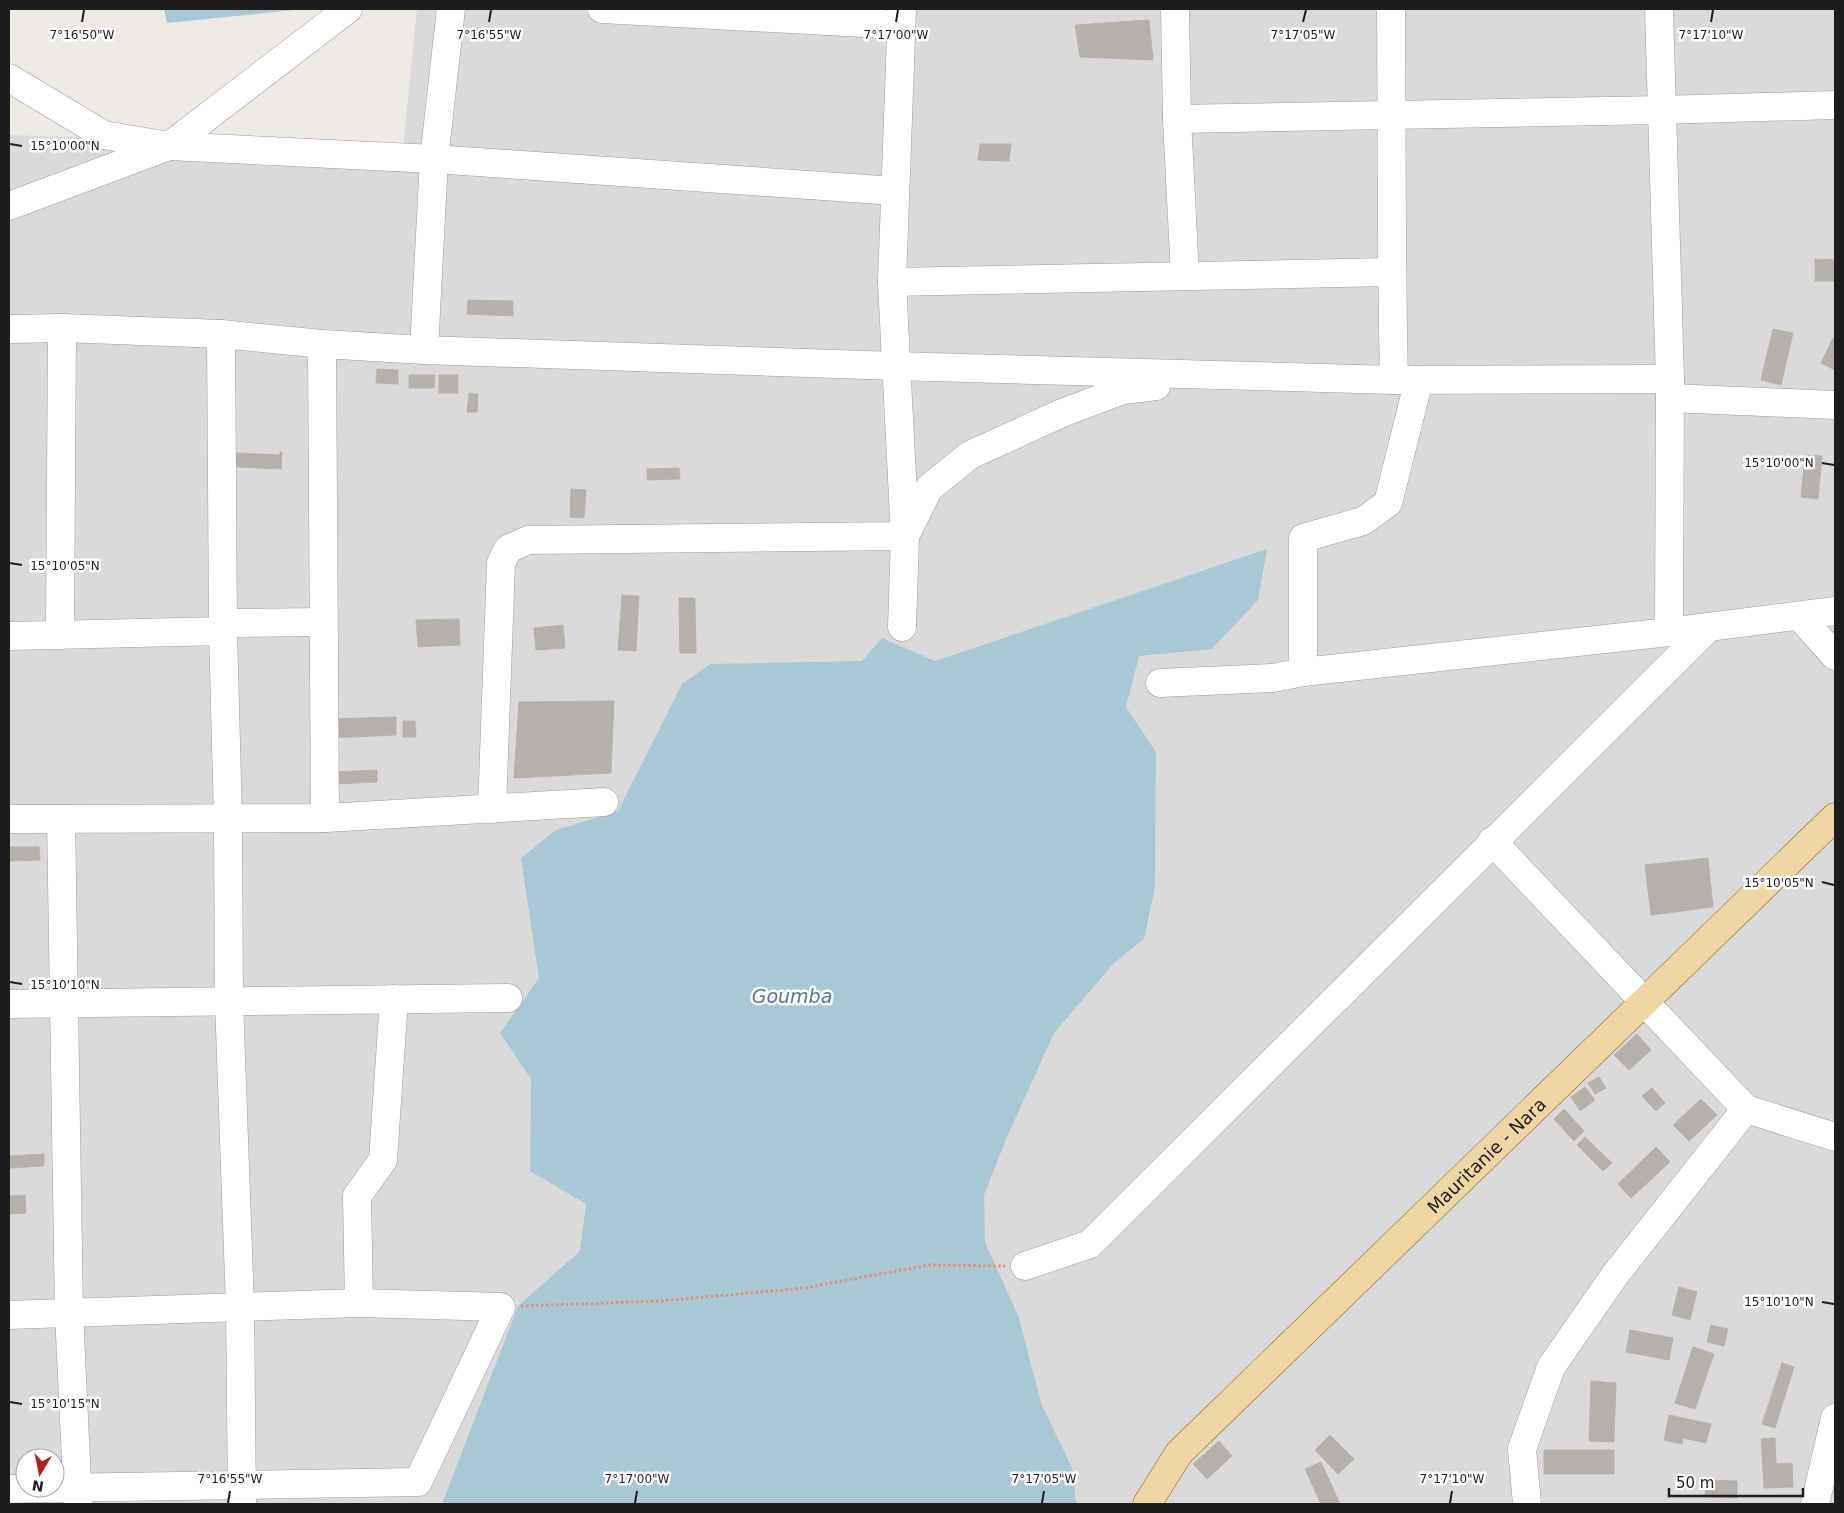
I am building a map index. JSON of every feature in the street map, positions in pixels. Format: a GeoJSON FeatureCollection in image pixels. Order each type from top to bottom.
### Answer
{"type":"FeatureCollection","features":[{"type":"Feature","properties":{"kind":"main road","name":"Mauritanie - Nara"},"geometry":{"type":"LineString","coordinates":[[1147,1504],[1180,1453],[1835,817]]}},
{"type":"Feature","properties":{"kind":"street"},"geometry":{"type":"LineString","coordinates":[[9,206],[169,146],[348,9]]}},
{"type":"Feature","properties":{"kind":"street"},"geometry":{"type":"LineString","coordinates":[[424,350],[434,159],[451,9]]}},
{"type":"Feature","properties":{"kind":"street"},"geometry":{"type":"LineString","coordinates":[[602,9],[902,17],[892,282],[905,536],[902,627]]}},
{"type":"Feature","properties":{"kind":"street"},"geometry":{"type":"LineString","coordinates":[[1175,9],[1177,119],[1185,276]]}},
{"type":"Feature","properties":{"kind":"street"},"geometry":{"type":"LineString","coordinates":[[1303,672],[1303,538],[1363,522],[1388,503],[1406,380],[1391,272],[1391,9]]}},
{"type":"Feature","properties":{"kind":"street"},"geometry":{"type":"LineString","coordinates":[[1659,9],[1670,388],[1669,632]]}},
{"type":"Feature","properties":{"kind":"street"},"geometry":{"type":"LineString","coordinates":[[9,78],[104,135],[169,146],[434,159],[895,191]]}},
{"type":"Feature","properties":{"kind":"street"},"geometry":{"type":"LineString","coordinates":[[1177,119],[1835,105]]}},
{"type":"Feature","properties":{"kind":"street"},"geometry":{"type":"LineString","coordinates":[[892,282],[1391,272]]}},
{"type":"Feature","properties":{"kind":"street"},"geometry":{"type":"LineString","coordinates":[[9,328],[221,334],[322,344],[424,350],[896,366],[1670,388],[1835,405]]}},
{"type":"Feature","properties":{"kind":"street"},"geometry":{"type":"LineString","coordinates":[[60,635],[62,328]]}},
{"type":"Feature","properties":{"kind":"street"},"geometry":{"type":"LineString","coordinates":[[221,334],[223,627],[228,818],[229,1001],[240,1306],[242,1495]]}},
{"type":"Feature","properties":{"kind":"street"},"geometry":{"type":"LineString","coordinates":[[322,344],[325,818]]}},
{"type":"Feature","properties":{"kind":"street"},"geometry":{"type":"LineString","coordinates":[[905,536],[929,488],[970,455],[1062,413],[1123,390],[1227,375]]}},
{"type":"Feature","properties":{"kind":"street"},"geometry":{"type":"LineString","coordinates":[[492,809],[501,563],[508,549],[528,540],[905,536]]}},
{"type":"Feature","properties":{"kind":"street"},"geometry":{"type":"LineString","coordinates":[[1160,683],[1273,678],[1303,672],[1669,632],[1835,610]]}},
{"type":"Feature","properties":{"kind":"street"},"geometry":{"type":"LineString","coordinates":[[1799,616],[1835,656]]}},
{"type":"Feature","properties":{"kind":"street"},"geometry":{"type":"LineString","coordinates":[[9,636],[323,622]]}},
{"type":"Feature","properties":{"kind":"street"},"geometry":{"type":"LineString","coordinates":[[1025,1266],[1090,1244],[1492,841],[1709,627]]}},
{"type":"Feature","properties":{"kind":"street"},"geometry":{"type":"LineString","coordinates":[[9,819],[325,818],[604,802]]}},
{"type":"Feature","properties":{"kind":"street"},"geometry":{"type":"LineString","coordinates":[[9,1314],[69,1313],[359,1303],[501,1307],[418,1482],[242,1495],[70,1493],[69,1313],[65,1003],[61,819]]}},
{"type":"Feature","properties":{"kind":"street"},"geometry":{"type":"LineString","coordinates":[[1492,841],[1746,1109],[1835,1138]]}},
{"type":"Feature","properties":{"kind":"street"},"geometry":{"type":"LineString","coordinates":[[9,1004],[508,998]]}},
{"type":"Feature","properties":{"kind":"street"},"geometry":{"type":"LineString","coordinates":[[359,1303],[357,1196],[382,1160],[394,999]]}},
{"type":"Feature","properties":{"kind":"street"},"geometry":{"type":"LineString","coordinates":[[1527,1504],[1522,1449],[1551,1367],[1615,1274],[1746,1109]]}},
{"type":"Feature","properties":{"kind":"street"},"geometry":{"type":"LineString","coordinates":[[1815,1504],[1835,1418]]}},
{"type":"Feature","properties":{"kind":"path"},"geometry":{"type":"LineString","coordinates":[[501,1307],[661,1301],[804,1288],[929,1265],[1025,1266]]}},
{"type":"Feature","properties":{"kind":"shaded area"},"geometry":{"type":"Polygon","coordinates":[[[417,9],[1835,9],[1835,1504],[9,1504],[9,135],[403,148],[417,9]]]}},
{"type":"Feature","properties":{"kind":"water"},"geometry":{"type":"Polygon","coordinates":[[[164,9],[304,9],[167,23],[164,9]]]}},
{"type":"Feature","properties":{"kind":"water","name":"Goumba"},"geometry":{"type":"Polygon","coordinates":[[[1267,549],[1258,600],[1212,649],[1139,656],[1126,707],[1156,752],[1155,887],[1144,939],[1114,963],[1054,1033],[1007,1137],[984,1195],[985,1242],[1019,1318],[1041,1403],[1072,1468],[1076,1504],[442,1504],[518,1306],[580,1251],[586,1204],[530,1171],[531,1079],[500,1033],[539,978],[521,858],[556,830],[618,811],[682,684],[710,664],[862,661],[882,638],[935,661],[1267,549]]]}},
{"type":"Feature","properties":{"kind":"building"},"geometry":{"type":"Polygon","coordinates":[[[1149,20],[1153,60],[1080,57],[1075,25],[1149,20]]]}},
{"type":"Feature","properties":{"kind":"building"},"geometry":{"type":"Polygon","coordinates":[[[980,144],[1011,144],[1009,161],[978,160],[980,144]]]}},
{"type":"Feature","properties":{"kind":"building"},"geometry":{"type":"Polygon","coordinates":[[[1815,259],[1835,260],[1835,281],[1815,281],[1815,259]]]}},
{"type":"Feature","properties":{"kind":"building"},"geometry":{"type":"Polygon","coordinates":[[[468,300],[513,301],[513,316],[467,314],[468,300]]]}},
{"type":"Feature","properties":{"kind":"building"},"geometry":{"type":"Polygon","coordinates":[[[1773,329],[1793,333],[1781,385],[1761,380],[1773,329]]]}},
{"type":"Feature","properties":{"kind":"building"},"geometry":{"type":"Polygon","coordinates":[[[1833,338],[1835,339],[1835,370],[1821,363],[1833,338]]]}},
{"type":"Feature","properties":{"kind":"building"},"geometry":{"type":"Polygon","coordinates":[[[377,369],[398,370],[398,384],[376,383],[377,369]]]}},
{"type":"Feature","properties":{"kind":"building"},"geometry":{"type":"Polygon","coordinates":[[[409,375],[435,375],[434,388],[409,388],[409,375]]]}},
{"type":"Feature","properties":{"kind":"building"},"geometry":{"type":"Polygon","coordinates":[[[439,375],[458,375],[458,393],[439,393],[439,375]]]}},
{"type":"Feature","properties":{"kind":"building"},"geometry":{"type":"Polygon","coordinates":[[[469,393],[478,394],[477,412],[467,412],[469,393]]]}},
{"type":"Feature","properties":{"kind":"building"},"geometry":{"type":"Polygon","coordinates":[[[280,452],[282,452],[281,469],[236,467],[237,453],[280,455],[280,452]]]}},
{"type":"Feature","properties":{"kind":"building"},"geometry":{"type":"Polygon","coordinates":[[[1805,455],[1822,456],[1818,499],[1801,497],[1805,455]]]}},
{"type":"Feature","properties":{"kind":"building"},"geometry":{"type":"Polygon","coordinates":[[[679,468],[680,479],[647,480],[647,469],[679,468]]]}},
{"type":"Feature","properties":{"kind":"building"},"geometry":{"type":"Polygon","coordinates":[[[571,489],[586,490],[584,518],[570,517],[571,489]]]}},
{"type":"Feature","properties":{"kind":"building"},"geometry":{"type":"Polygon","coordinates":[[[622,595],[639,596],[636,651],[618,650],[622,595]]]}},
{"type":"Feature","properties":{"kind":"building"},"geometry":{"type":"Polygon","coordinates":[[[679,598],[695,598],[696,653],[680,653],[679,598]]]}},
{"type":"Feature","properties":{"kind":"building"},"geometry":{"type":"Polygon","coordinates":[[[459,619],[460,645],[418,647],[416,620],[459,619]]]}},
{"type":"Feature","properties":{"kind":"building"},"geometry":{"type":"Polygon","coordinates":[[[563,625],[565,648],[536,650],[534,628],[563,625]]]}},
{"type":"Feature","properties":{"kind":"building"},"geometry":{"type":"Polygon","coordinates":[[[614,701],[611,773],[514,778],[519,702],[614,701]]]}},
{"type":"Feature","properties":{"kind":"building"},"geometry":{"type":"Polygon","coordinates":[[[396,717],[396,735],[330,738],[329,719],[396,717]]]}},
{"type":"Feature","properties":{"kind":"building"},"geometry":{"type":"Polygon","coordinates":[[[403,721],[415,721],[416,737],[403,737],[403,721]]]}},
{"type":"Feature","properties":{"kind":"building"},"geometry":{"type":"Polygon","coordinates":[[[377,770],[377,782],[336,784],[335,772],[377,770]]]}},
{"type":"Feature","properties":{"kind":"building"},"geometry":{"type":"Polygon","coordinates":[[[9,847],[39,847],[40,860],[9,861],[9,847]]]}},
{"type":"Feature","properties":{"kind":"building"},"geometry":{"type":"Polygon","coordinates":[[[1708,858],[1713,907],[1651,915],[1645,865],[1708,858]]]}},
{"type":"Feature","properties":{"kind":"building"},"geometry":{"type":"Polygon","coordinates":[[[1637,1034],[1651,1050],[1629,1070],[1614,1055],[1637,1034]]]}},
{"type":"Feature","properties":{"kind":"building"},"geometry":{"type":"Polygon","coordinates":[[[1599,1077],[1606,1088],[1595,1094],[1588,1083],[1599,1077]]]}},
{"type":"Feature","properties":{"kind":"building"},"geometry":{"type":"Polygon","coordinates":[[[1585,1087],[1595,1100],[1580,1111],[1571,1097],[1585,1087]]]}},
{"type":"Feature","properties":{"kind":"building"},"geometry":{"type":"Polygon","coordinates":[[[1652,1088],[1665,1103],[1656,1111],[1642,1096],[1652,1088]]]}},
{"type":"Feature","properties":{"kind":"building"},"geometry":{"type":"Polygon","coordinates":[[[1701,1099],[1717,1115],[1689,1141],[1673,1125],[1701,1099]]]}},
{"type":"Feature","properties":{"kind":"building"},"geometry":{"type":"Polygon","coordinates":[[[1564,1109],[1584,1131],[1574,1141],[1554,1119],[1564,1109]]]}},
{"type":"Feature","properties":{"kind":"building"},"geometry":{"type":"Polygon","coordinates":[[[1585,1137],[1612,1163],[1603,1171],[1577,1145],[1585,1137]]]}},
{"type":"Feature","properties":{"kind":"building"},"geometry":{"type":"Polygon","coordinates":[[[1656,1147],[1670,1162],[1631,1198],[1618,1184],[1656,1147]]]}},
{"type":"Feature","properties":{"kind":"building"},"geometry":{"type":"Polygon","coordinates":[[[44,1154],[44,1166],[9,1168],[9,1156],[44,1154]]]}},
{"type":"Feature","properties":{"kind":"building"},"geometry":{"type":"Polygon","coordinates":[[[25,1195],[26,1213],[9,1214],[9,1196],[25,1195]]]}},
{"type":"Feature","properties":{"kind":"building"},"geometry":{"type":"Polygon","coordinates":[[[1679,1287],[1697,1292],[1690,1320],[1672,1315],[1679,1287]]]}},
{"type":"Feature","properties":{"kind":"building"},"geometry":{"type":"Polygon","coordinates":[[[1711,1325],[1728,1329],[1724,1346],[1707,1342],[1711,1325]]]}},
{"type":"Feature","properties":{"kind":"building"},"geometry":{"type":"Polygon","coordinates":[[[1630,1330],[1673,1338],[1669,1360],[1626,1352],[1630,1330]]]}},
{"type":"Feature","properties":{"kind":"building"},"geometry":{"type":"Polygon","coordinates":[[[1693,1347],[1714,1354],[1695,1409],[1675,1403],[1693,1347]]]}},
{"type":"Feature","properties":{"kind":"building"},"geometry":{"type":"Polygon","coordinates":[[[1782,1363],[1794,1367],[1775,1428],[1762,1424],[1782,1363]]]}},
{"type":"Feature","properties":{"kind":"building"},"geometry":{"type":"Polygon","coordinates":[[[1591,1381],[1616,1383],[1614,1442],[1589,1441],[1591,1381]]]}},
{"type":"Feature","properties":{"kind":"building"},"geometry":{"type":"Polygon","coordinates":[[[1669,1415],[1711,1424],[1706,1443],[1683,1438],[1682,1444],[1664,1440],[1669,1415]]]}},
{"type":"Feature","properties":{"kind":"building"},"geometry":{"type":"Polygon","coordinates":[[[1330,1435],[1354,1459],[1338,1474],[1315,1450],[1330,1435]]]}},
{"type":"Feature","properties":{"kind":"building"},"geometry":{"type":"Polygon","coordinates":[[[1775,1438],[1776,1464],[1792,1463],[1793,1487],[1764,1488],[1761,1439],[1775,1438]]]}},
{"type":"Feature","properties":{"kind":"building"},"geometry":{"type":"Polygon","coordinates":[[[1219,1441],[1232,1456],[1207,1479],[1193,1464],[1219,1441]]]}},
{"type":"Feature","properties":{"kind":"building"},"geometry":{"type":"Polygon","coordinates":[[[1544,1450],[1614,1450],[1614,1474],[1544,1474],[1544,1450]]]}},
{"type":"Feature","properties":{"kind":"building"},"geometry":{"type":"Polygon","coordinates":[[[1321,1462],[1340,1504],[1321,1504],[1305,1469],[1321,1462]]]}},
{"type":"Feature","properties":{"kind":"building"},"geometry":{"type":"Polygon","coordinates":[[[1706,1480],[1737,1481],[1737,1498],[1705,1497],[1706,1480]]]}}]}
